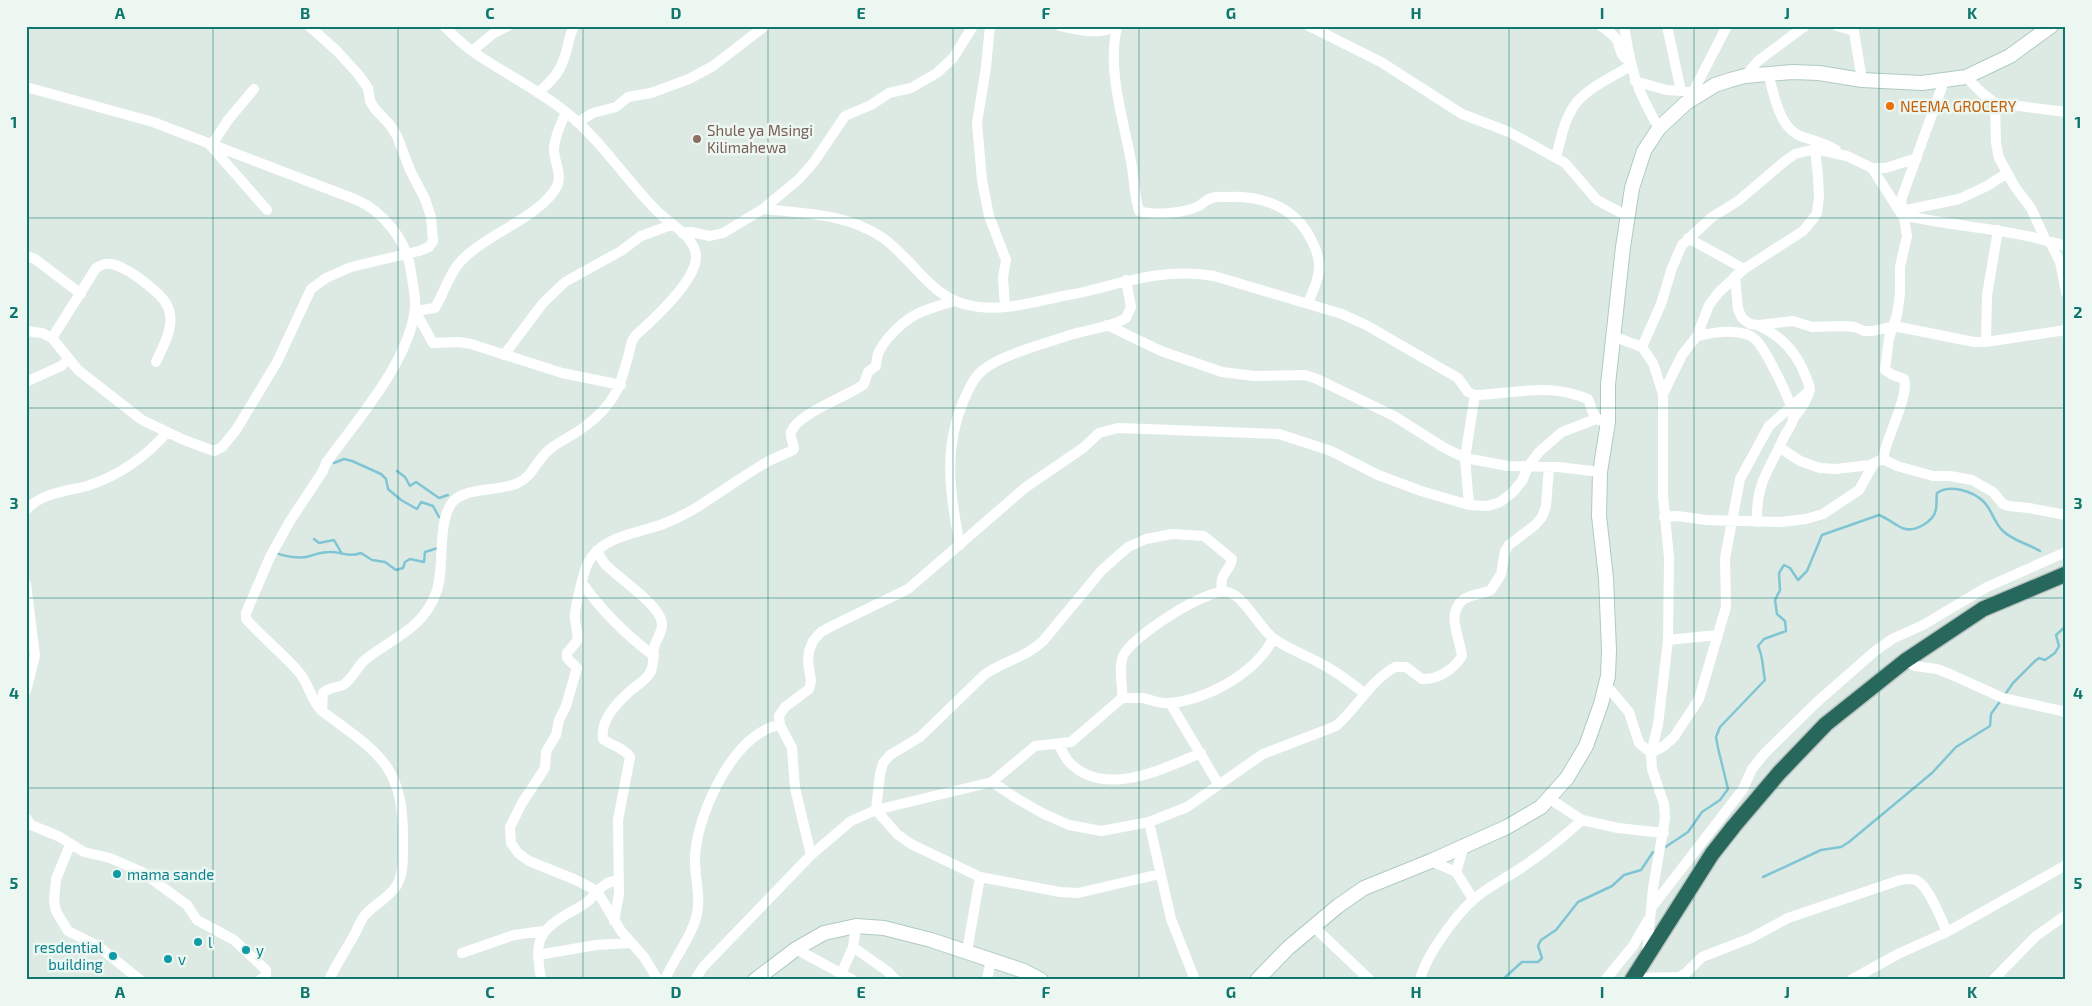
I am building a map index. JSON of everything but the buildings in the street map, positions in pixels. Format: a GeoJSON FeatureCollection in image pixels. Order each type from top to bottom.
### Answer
{"type":"FeatureCollection","features":[{"type":"Feature","properties":{"kind":"highway"},"geometry":{"type":"LineString","coordinates":[[1632,979],[1712,854],[1779,774],[1826,724],[1905,661],[1983,609],[2066,574]]}},
{"type":"Feature","properties":{"kind":"street"},"geometry":{"type":"LineString","coordinates":[[26,331],[42,333],[52,338],[68,360],[119,404],[142,420],[214,451],[222,447],[236,430],[277,362],[311,289],[326,278],[351,267],[429,248],[433,241],[431,217],[397,136],[370,101],[368,88],[364,82],[337,51],[309,26]]}},
{"type":"Feature","properties":{"kind":"street"},"geometry":{"type":"LineString","coordinates":[[322,711],[322,692],[327,688],[346,683],[364,660],[406,634],[432,601],[438,584],[440,553],[447,514],[451,504],[457,498],[466,494],[508,487],[520,482],[528,476],[542,455],[550,448],[584,428],[600,415],[621,385],[632,341],[668,305],[696,263],[696,254],[693,246],[682,233],[655,209],[593,136],[566,112],[472,51],[444,26]]}},
{"type":"Feature","properties":{"kind":"street"},"geometry":{"type":"LineString","coordinates":[[472,51],[494,33],[508,26]]}},
{"type":"Feature","properties":{"kind":"street"},"geometry":{"type":"LineString","coordinates":[[538,93],[556,75],[563,62],[568,38],[574,26]]}},
{"type":"Feature","properties":{"kind":"street"},"geometry":{"type":"LineString","coordinates":[[578,122],[593,113],[616,107],[628,97],[664,89],[713,66],[765,26]]}},
{"type":"Feature","properties":{"kind":"street"},"geometry":{"type":"LineString","coordinates":[[682,233],[691,232],[710,236],[723,233],[763,209],[799,179],[814,162],[845,116],[861,110],[889,93],[911,88],[937,73],[953,58],[967,33],[974,26]]}},
{"type":"Feature","properties":{"kind":"street"},"geometry":{"type":"LineString","coordinates":[[990,26],[977,123],[982,180],[990,216],[1006,260],[1003,277],[1005,307]]}},
{"type":"Feature","properties":{"kind":"street"},"geometry":{"type":"LineString","coordinates":[[1060,26],[1082,31],[1098,32],[1118,27],[1114,47],[1115,80],[1132,163],[1139,210],[1152,213],[1188,210],[1212,197],[1231,196],[1267,201],[1282,208],[1294,217],[1306,231],[1319,257],[1320,267],[1317,282],[1308,303]]}},
{"type":"Feature","properties":{"kind":"street"},"geometry":{"type":"LineString","coordinates":[[1309,26],[1381,62],[1462,114],[1510,132],[1556,157],[1572,169],[1583,186],[1597,200],[1627,216]]}},
{"type":"Feature","properties":{"kind":"street"},"geometry":{"type":"LineString","coordinates":[[1601,26],[1614,37],[1619,51],[1630,63]]}},
{"type":"Feature","properties":{"kind":"street"},"geometry":{"type":"LineString","coordinates":[[1624,26],[1635,81],[1659,128]]}},
{"type":"Feature","properties":{"kind":"street"},"geometry":{"type":"LineString","coordinates":[[1668,26],[1681,91]]}},
{"type":"Feature","properties":{"kind":"street"},"geometry":{"type":"LineString","coordinates":[[1698,92],[1727,26]]}},
{"type":"Feature","properties":{"kind":"street"},"geometry":{"type":"LineString","coordinates":[[1746,76],[1758,60],[1805,26]]}},
{"type":"Feature","properties":{"kind":"street"},"geometry":{"type":"LineString","coordinates":[[1837,26],[1853,29],[1862,80]]}},
{"type":"Feature","properties":{"kind":"street"},"geometry":{"type":"LineString","coordinates":[[1257,980],[1288,948],[1338,906],[1364,888],[1507,827],[1541,807],[1567,778],[1586,746],[1606,685],[1609,650],[1606,578],[1599,516],[1602,420],[1632,188],[1644,151],[1659,128],[1698,92],[1746,76],[1768,73],[1819,73],[1862,80],[1922,83],[1966,77],[2010,56],[2051,26]]}},
{"type":"Feature","properties":{"kind":"street"},"geometry":{"type":"LineString","coordinates":[[1556,157],[1565,126],[1577,102],[1630,63]]}},
{"type":"Feature","properties":{"kind":"street"},"geometry":{"type":"LineString","coordinates":[[1768,73],[1777,102],[1786,124],[1792,132],[1802,137],[1822,142],[1872,168],[1886,168],[1917,158]]}},
{"type":"Feature","properties":{"kind":"street"},"geometry":{"type":"LineString","coordinates":[[1966,77],[1995,103],[2066,112]]}},
{"type":"Feature","properties":{"kind":"street"},"geometry":{"type":"LineString","coordinates":[[1779,447],[1800,461],[1820,468],[1836,469],[1873,464],[1883,459],[1905,383],[1904,379],[1893,376],[1884,370],[1900,294],[1900,267],[1907,236],[1901,200],[1944,80]]}},
{"type":"Feature","properties":{"kind":"street"},"geometry":{"type":"LineString","coordinates":[[1635,81],[1666,90],[1698,92]]}},
{"type":"Feature","properties":{"kind":"street"},"geometry":{"type":"LineString","coordinates":[[26,87],[153,122],[211,146],[310,180],[369,205],[393,230],[407,253],[415,311],[433,343],[459,342],[562,373],[621,385]]}},
{"type":"Feature","properties":{"kind":"street"},"geometry":{"type":"LineString","coordinates":[[211,146],[228,120],[254,89]]}},
{"type":"Feature","properties":{"kind":"street"},"geometry":{"type":"LineString","coordinates":[[1995,103],[1996,143],[1999,158],[2015,187],[2031,208],[2060,262],[2066,292]]}},
{"type":"Feature","properties":{"kind":"street"},"geometry":{"type":"LineString","coordinates":[[415,311],[435,308],[444,295],[454,270],[461,260],[496,234],[542,205],[550,197],[560,179],[555,163],[554,147],[556,135],[566,112]]}},
{"type":"Feature","properties":{"kind":"street"},"geometry":{"type":"LineString","coordinates":[[211,146],[267,210]]}},
{"type":"Feature","properties":{"kind":"street"},"geometry":{"type":"LineString","coordinates":[[1642,347],[1661,304],[1665,286],[1677,254],[1688,238],[1712,217],[1738,201],[1795,154],[1815,149],[1847,156]]}},
{"type":"Feature","properties":{"kind":"street"},"geometry":{"type":"LineString","coordinates":[[1663,394],[1682,355],[1696,336],[1710,305],[1735,276],[1803,231],[1817,213],[1819,197],[1815,149]]}},
{"type":"Feature","properties":{"kind":"street"},"geometry":{"type":"LineString","coordinates":[[1872,168],[1902,213],[1940,223],[1998,230],[2066,246]]}},
{"type":"Feature","properties":{"kind":"street"},"geometry":{"type":"LineString","coordinates":[[1902,213],[1959,199],[1987,186],[2007,173]]}},
{"type":"Feature","properties":{"kind":"street"},"geometry":{"type":"LineString","coordinates":[[763,209],[821,214],[862,227],[897,248],[914,265],[926,282],[941,294],[967,305],[984,308],[1005,307],[1088,291],[1126,280],[1157,274],[1195,272],[1232,280],[1342,314],[1368,326],[1458,378],[1468,392],[1475,395],[1535,389],[1564,391],[1588,399],[1602,420]]}},
{"type":"Feature","properties":{"kind":"street"},"geometry":{"type":"LineString","coordinates":[[504,355],[544,303],[565,282],[621,251],[641,236],[671,224]]}},
{"type":"Feature","properties":{"kind":"street"},"geometry":{"type":"LineString","coordinates":[[1986,342],[1987,294],[1998,230]]}},
{"type":"Feature","properties":{"kind":"street"},"geometry":{"type":"LineString","coordinates":[[1688,238],[1744,269]]}},
{"type":"Feature","properties":{"kind":"street"},"geometry":{"type":"LineString","coordinates":[[26,256],[35,259],[81,294]]}},
{"type":"Feature","properties":{"kind":"street"},"geometry":{"type":"LineString","coordinates":[[52,338],[96,268],[102,264],[112,264],[128,271],[156,293],[168,308],[171,325],[156,362]]}},
{"type":"Feature","properties":{"kind":"street"},"geometry":{"type":"LineString","coordinates":[[1735,276],[1738,309],[1742,318],[1750,324],[1758,325],[1794,321],[1812,327],[1843,326],[1855,327],[1864,331],[1894,326],[1974,342],[1986,342],[2066,330]]}},
{"type":"Feature","properties":{"kind":"street"},"geometry":{"type":"LineString","coordinates":[[960,545],[950,490],[949,462],[952,438],[959,411],[974,380],[984,369],[1009,357],[1070,334],[1121,321],[1130,313],[1126,280]]}},
{"type":"Feature","properties":{"kind":"street"},"geometry":{"type":"LineString","coordinates":[[658,980],[644,957],[630,943],[614,921],[596,891],[576,880],[529,861],[514,848],[510,835],[514,817],[531,787],[545,768],[546,752],[556,735],[559,720],[572,688],[577,668],[567,658],[567,654],[573,648],[578,637],[575,612],[588,561],[597,550],[617,538],[680,517],[729,488],[763,464],[793,450],[792,430],[824,405],[864,384],[868,372],[876,366],[877,352],[880,347],[900,324],[921,311],[955,301]]}},
{"type":"Feature","properties":{"kind":"street"},"geometry":{"type":"LineString","coordinates":[[329,980],[336,963],[351,941],[361,920],[398,883],[403,861],[403,820],[398,789],[389,767],[355,735],[316,705],[307,683],[246,619],[246,612],[270,557],[290,521],[324,471],[326,463],[366,409],[388,374],[405,343],[415,311]]}},
{"type":"Feature","properties":{"kind":"street"},"geometry":{"type":"LineString","coordinates":[[1107,325],[1161,351],[1222,372],[1254,376],[1305,376],[1317,379],[1394,416],[1465,458],[1528,467],[1600,472]]}},
{"type":"Feature","properties":{"kind":"street"},"geometry":{"type":"LineString","coordinates":[[1757,522],[1759,491],[1764,475],[1793,419],[1807,400],[1810,390],[1800,363],[1788,345],[1769,330],[1758,325]]}},
{"type":"Feature","properties":{"kind":"street"},"geometry":{"type":"LineString","coordinates":[[1696,336],[1735,332],[1748,334],[1756,340],[1784,388],[1791,405],[1793,419]]}},
{"type":"Feature","properties":{"kind":"street"},"geometry":{"type":"LineString","coordinates":[[1614,337],[1642,347],[1653,364],[1663,394],[1664,517],[1669,558],[1668,640],[1658,725],[1651,753],[1652,769],[1664,804],[1664,833],[1658,854],[1647,953]]}},
{"type":"Feature","properties":{"kind":"street"},"geometry":{"type":"LineString","coordinates":[[26,382],[61,366],[68,360]]}},
{"type":"Feature","properties":{"kind":"street"},"geometry":{"type":"LineString","coordinates":[[1651,753],[1664,746],[1674,737],[1698,700],[1726,607],[1725,558],[1740,479],[1769,426],[1810,390]]}},
{"type":"Feature","properties":{"kind":"street"},"geometry":{"type":"LineString","coordinates":[[1469,505],[1465,458],[1475,395]]}},
{"type":"Feature","properties":{"kind":"street"},"geometry":{"type":"LineString","coordinates":[[811,855],[795,788],[792,748],[780,725],[779,716],[784,707],[809,690],[811,682],[808,662],[809,651],[813,641],[821,632],[908,589],[1026,487],[1076,453],[1099,433],[1118,428],[1261,433],[1291,437],[1332,451],[1378,475],[1469,505],[1488,506],[1500,502],[1512,492],[1522,481],[1528,467],[1539,452],[1562,432],[1602,420]]}},
{"type":"Feature","properties":{"kind":"street"},"geometry":{"type":"LineString","coordinates":[[26,510],[40,499],[94,483],[110,476],[153,448],[167,432]]}},
{"type":"Feature","properties":{"kind":"street"},"geometry":{"type":"LineString","coordinates":[[1883,459],[1902,468],[1933,476],[1950,476],[1972,480],[1992,492],[2003,504],[2009,506],[2066,515]]}},
{"type":"Feature","properties":{"kind":"street"},"geometry":{"type":"LineString","coordinates":[[1664,517],[1677,516],[1706,520],[1733,519],[1757,522],[1806,519],[1823,514],[1858,490],[1873,464]]}},
{"type":"Feature","properties":{"kind":"street"},"geometry":{"type":"LineString","coordinates":[[992,782],[1030,806],[1069,825],[1101,831],[1149,822],[1187,807],[1263,754],[1336,726],[1350,713],[1364,693],[1395,666],[1406,667],[1418,677],[1427,679],[1441,675],[1459,661],[1462,656],[1454,623],[1458,606],[1465,599],[1491,590],[1501,574],[1505,551],[1509,545],[1535,525],[1542,517],[1546,506],[1548,467]]}},
{"type":"Feature","properties":{"kind":"street"},"geometry":{"type":"LineString","coordinates":[[1160,874],[1078,893],[1060,892],[980,877],[911,844],[897,834],[876,810],[880,774],[883,764],[890,755],[920,737],[995,667],[1033,651],[1102,570],[1128,547],[1158,536],[1172,534],[1204,536],[1232,559],[1232,563],[1222,577],[1222,592]]}},
{"type":"Feature","properties":{"kind":"street"},"geometry":{"type":"LineString","coordinates":[[597,550],[608,568],[624,579],[658,612],[662,621],[662,630],[654,649],[655,662],[650,673],[620,700],[604,722],[602,731],[603,738],[608,743],[622,748],[630,757],[618,820],[618,894],[614,921]]}},
{"type":"Feature","properties":{"kind":"street"},"geometry":{"type":"LineString","coordinates":[[1604,980],[1632,946],[1651,913],[1743,789],[1752,769],[1765,753],[1839,682],[1892,639],[1923,625],[1987,587],[2066,552]]}},
{"type":"Feature","properties":{"kind":"street"},"geometry":{"type":"LineString","coordinates":[[582,583],[617,625],[654,656]]}},
{"type":"Feature","properties":{"kind":"street"},"geometry":{"type":"LineString","coordinates":[[26,584],[35,656],[26,691]]}},
{"type":"Feature","properties":{"kind":"street"},"geometry":{"type":"LineString","coordinates":[[1122,698],[1121,666],[1123,656],[1140,637],[1182,609],[1222,592],[1229,592],[1239,599],[1263,628],[1274,638],[1327,667],[1364,693]]}},
{"type":"Feature","properties":{"kind":"street"},"geometry":{"type":"LineString","coordinates":[[1668,640],[1717,635]]}},
{"type":"Feature","properties":{"kind":"street"},"geometry":{"type":"LineString","coordinates":[[695,980],[703,968],[811,855],[851,821],[876,810],[992,782],[1035,746],[1059,745],[1071,742],[1122,698],[1143,698],[1170,703],[1214,691],[1262,658],[1274,638]]}},
{"type":"Feature","properties":{"kind":"street"},"geometry":{"type":"LineString","coordinates":[[1905,661],[1916,666],[1937,669],[2003,698],[2066,712]]}},
{"type":"Feature","properties":{"kind":"street"},"geometry":{"type":"LineString","coordinates":[[1606,685],[1629,712],[1639,743],[1651,753]]}},
{"type":"Feature","properties":{"kind":"street"},"geometry":{"type":"LineString","coordinates":[[1170,703],[1219,785]]}},
{"type":"Feature","properties":{"kind":"street"},"geometry":{"type":"LineString","coordinates":[[665,980],[696,918],[698,896],[695,856],[700,823],[707,804],[719,782],[749,741],[765,729],[780,725]]}},
{"type":"Feature","properties":{"kind":"street"},"geometry":{"type":"LineString","coordinates":[[1059,745],[1071,764],[1089,776],[1107,780],[1131,778],[1155,772],[1201,752]]}},
{"type":"Feature","properties":{"kind":"street"},"geometry":{"type":"LineString","coordinates":[[1550,799],[1582,820],[1618,828],[1664,833]]}},
{"type":"Feature","properties":{"kind":"street"},"geometry":{"type":"LineString","coordinates":[[26,818],[31,825],[58,836],[84,852],[110,858],[128,865],[156,882],[187,905],[197,920],[234,940],[266,970],[266,975],[260,980]]}},
{"type":"Feature","properties":{"kind":"street"},"geometry":{"type":"LineString","coordinates":[[1420,980],[1424,965],[1437,945],[1473,899],[1559,841],[1582,820]]}},
{"type":"Feature","properties":{"kind":"street"},"geometry":{"type":"LineString","coordinates":[[1149,822],[1171,919],[1195,980]]}},
{"type":"Feature","properties":{"kind":"street"},"geometry":{"type":"LineString","coordinates":[[70,845],[56,879],[54,901],[56,911],[68,931],[98,946],[140,980]]}},
{"type":"Feature","properties":{"kind":"street"},"geometry":{"type":"LineString","coordinates":[[1456,872],[1464,846]]}},
{"type":"Feature","properties":{"kind":"street"},"geometry":{"type":"LineString","coordinates":[[1431,861],[1456,872],[1473,899]]}},
{"type":"Feature","properties":{"kind":"street"},"geometry":{"type":"LineString","coordinates":[[1851,980],[1898,954],[1947,932],[2066,865]]}},
{"type":"Feature","properties":{"kind":"street"},"geometry":{"type":"LineString","coordinates":[[967,951],[980,877]]}},
{"type":"Feature","properties":{"kind":"street"},"geometry":{"type":"LineString","coordinates":[[1632,979],[1680,978],[1702,956],[1751,938],[1788,918],[1910,878],[1918,881],[1928,893],[1947,932]]}},
{"type":"Feature","properties":{"kind":"street"},"geometry":{"type":"LineString","coordinates":[[462,953],[514,935],[543,931],[588,902],[603,885],[618,880]]}},
{"type":"Feature","properties":{"kind":"street"},"geometry":{"type":"LineString","coordinates":[[1993,980],[2036,936],[2066,915]]}},
{"type":"Feature","properties":{"kind":"street"},"geometry":{"type":"LineString","coordinates":[[841,974],[853,947],[856,926]]}},
{"type":"Feature","properties":{"kind":"street"},"geometry":{"type":"LineString","coordinates":[[755,980],[796,949],[824,933],[856,926],[884,928],[967,951],[1024,970],[1041,980]]}},
{"type":"Feature","properties":{"kind":"street"},"geometry":{"type":"LineString","coordinates":[[1314,927],[1370,980]]}},
{"type":"Feature","properties":{"kind":"street"},"geometry":{"type":"LineString","coordinates":[[541,980],[538,955],[539,941],[543,931]]}},
{"type":"Feature","properties":{"kind":"street"},"geometry":{"type":"LineString","coordinates":[[538,955],[596,945],[630,943]]}},
{"type":"Feature","properties":{"kind":"street"},"geometry":{"type":"LineString","coordinates":[[853,947],[887,971],[896,980]]}},
{"type":"Feature","properties":{"kind":"street"},"geometry":{"type":"LineString","coordinates":[[796,949],[853,980]]}},
{"type":"Feature","properties":{"kind":"street"},"geometry":{"type":"LineString","coordinates":[[987,980],[991,959]]}},
{"type":"Feature","properties":{"kind":"street"},"geometry":{"type":"LineString","coordinates":[[825,966],[829,980]]}},
{"type":"Feature","properties":{"kind":"waterway"},"geometry":{"type":"LineString","coordinates":[[334,463],[344,459],[381,474],[386,479],[388,489],[401,500],[417,509],[421,502],[433,506],[439,517]]}},
{"type":"Feature","properties":{"kind":"waterway"},"geometry":{"type":"LineString","coordinates":[[397,471],[405,477],[410,486],[416,482],[439,498],[448,495]]}},
{"type":"Feature","properties":{"kind":"waterway"},"geometry":{"type":"LineString","coordinates":[[1664,848],[1688,832],[1702,812],[1720,800],[1728,789],[1716,737],[1720,727],[1765,680],[1758,646],[1764,639],[1786,631],[1785,621],[1777,614],[1775,600],[1780,590],[1779,573],[1784,565],[1790,568],[1798,580],[1807,571],[1822,535],[1879,515],[1902,528],[1918,528],[1932,518],[1936,507],[1937,493],[1948,489],[1968,492],[1979,498],[1987,505],[2003,531],[2040,551]]}},
{"type":"Feature","properties":{"kind":"waterway"},"geometry":{"type":"LineString","coordinates":[[314,539],[319,543],[334,540],[342,554]]}},
{"type":"Feature","properties":{"kind":"waterway"},"geometry":{"type":"LineString","coordinates":[[275,552],[298,557],[307,557],[326,552],[348,555],[361,553],[372,560],[385,562],[396,570],[403,568],[405,562],[410,559],[424,562],[425,552],[438,548]]}},
{"type":"Feature","properties":{"kind":"waterway"},"geometry":{"type":"LineString","coordinates":[[2004,696],[2013,683],[2035,661],[2039,658],[2045,660],[2055,653],[2059,646],[2056,635],[2066,626]]}},
{"type":"Feature","properties":{"kind":"waterway"},"geometry":{"type":"LineString","coordinates":[[1763,877],[1821,850],[1841,847],[1849,842],[1932,773],[1956,747],[1990,726],[1991,714],[2001,700]]}},
{"type":"Feature","properties":{"kind":"waterway"},"geometry":{"type":"LineString","coordinates":[[1502,980],[1522,962],[1538,962],[1542,958],[1538,946],[1541,940],[1556,930],[1578,902],[1612,886],[1624,875],[1641,870],[1653,852],[1656,853]]}},
{"type":"Feature","properties":{"kind":"place","name":"NEEMA GROCERY"},"geometry":{"type":"Point","coordinates":[1890,106]}},
{"type":"Feature","properties":{"kind":"place","name":"Shule ya Msingi Kilimahewa"},"geometry":{"type":"Point","coordinates":[697,139]}},
{"type":"Feature","properties":{"kind":"place","name":"mama sande"},"geometry":{"type":"Point","coordinates":[117,874]}},
{"type":"Feature","properties":{"kind":"place","name":"l"},"geometry":{"type":"Point","coordinates":[198,942]}},
{"type":"Feature","properties":{"kind":"place","name":"y"},"geometry":{"type":"Point","coordinates":[246,950]}},
{"type":"Feature","properties":{"kind":"place","name":"resdential building"},"geometry":{"type":"Point","coordinates":[113,956]}},
{"type":"Feature","properties":{"kind":"place","name":"v"},"geometry":{"type":"Point","coordinates":[168,959]}}]}
